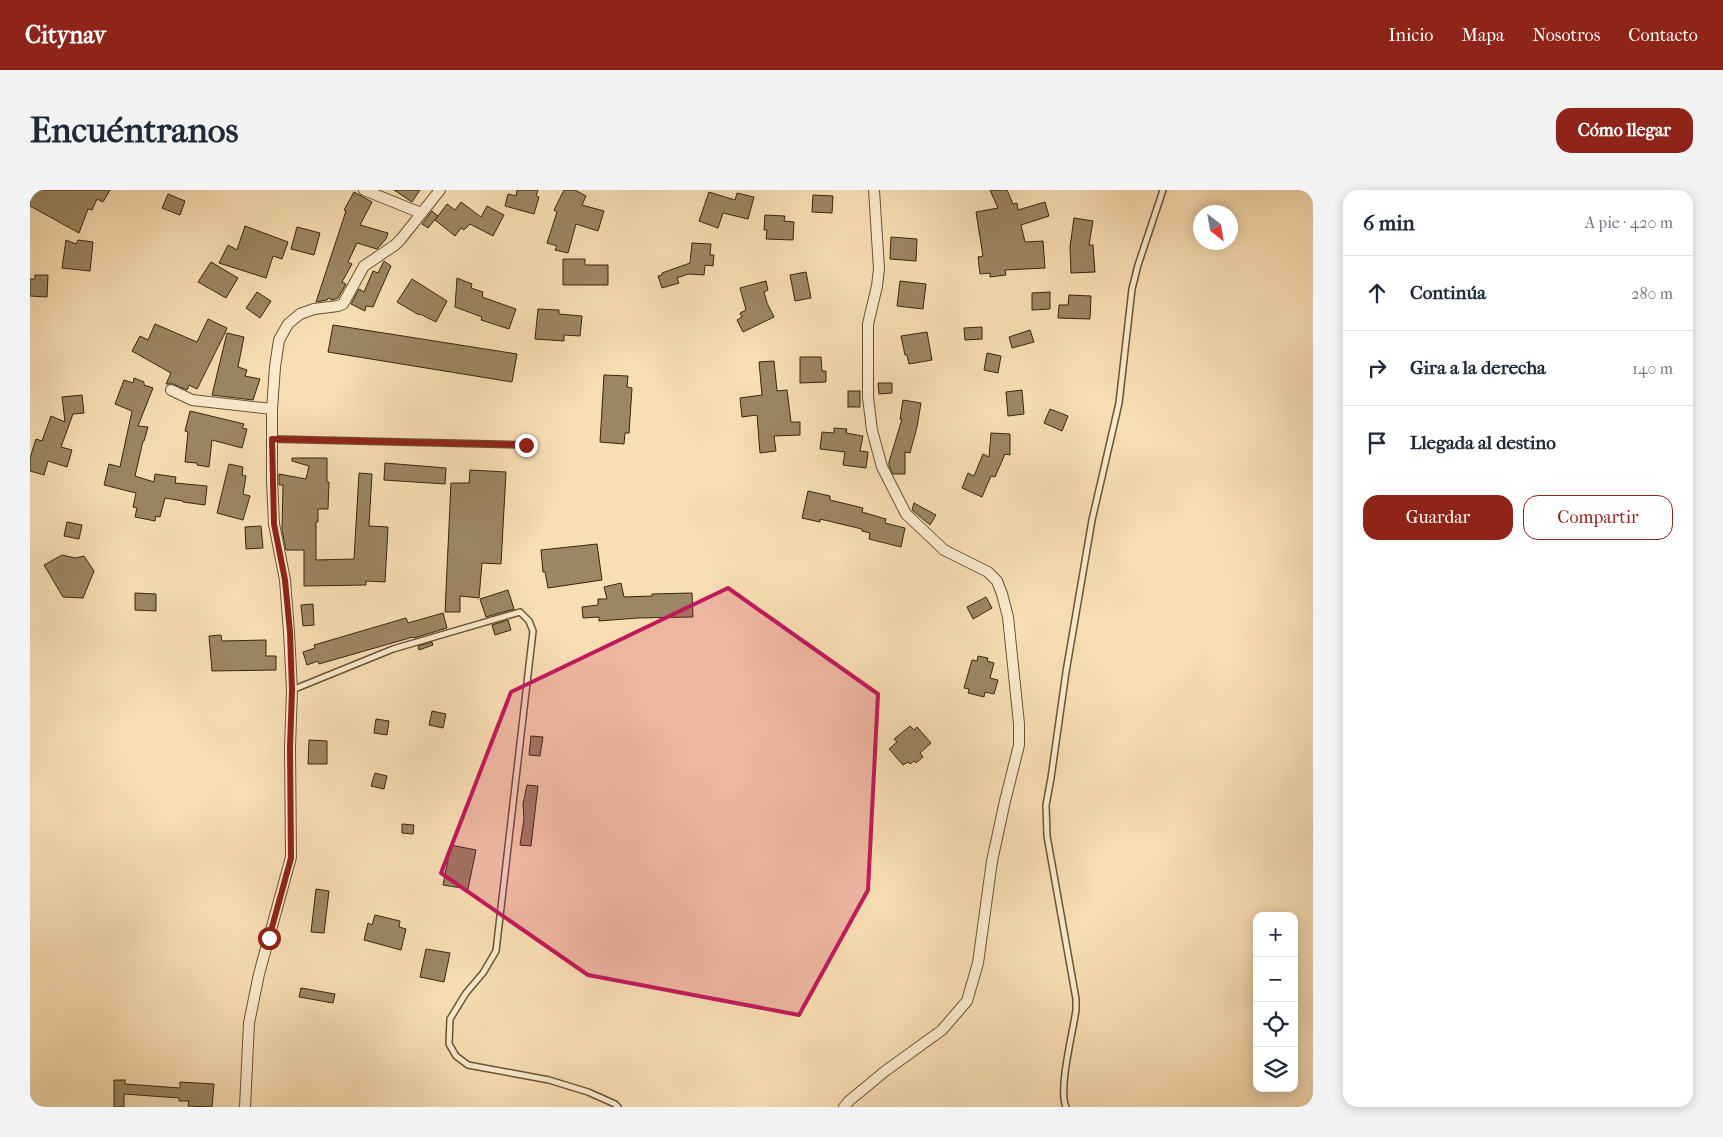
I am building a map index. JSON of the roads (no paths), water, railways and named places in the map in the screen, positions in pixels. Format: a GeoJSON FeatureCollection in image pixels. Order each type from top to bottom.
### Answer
{"type":"FeatureCollection","features":[{"type":"Feature","properties":{"kind":"street"},"geometry":{"type":"LineString","coordinates":[[364,190],[421,213]]}},
{"type":"Feature","properties":{"kind":"street"},"geometry":{"type":"LineString","coordinates":[[245,1107],[249,1023],[259,974],[291,858],[290,747],[292,690],[290,632],[285,580],[274,524],[272,439],[272,409],[279,340],[288,324],[300,314],[314,309],[343,304],[364,266],[395,245],[440,190]]}},
{"type":"Feature","properties":{"kind":"street"},"geometry":{"type":"LineString","coordinates":[[844,1107],[884,1072],[942,1030],[967,1001],[978,963],[992,861],[1019,745],[1008,617],[997,581],[988,572],[944,550],[906,514],[882,468],[872,430],[868,397],[868,324],[879,269],[874,190]]}},
{"type":"Feature","properties":{"kind":"street"},"geometry":{"type":"LineString","coordinates":[[171,390],[192,400],[272,409]]}},
{"type":"Feature","properties":{"kind":"lane"},"geometry":{"type":"LineString","coordinates":[[1066,1107],[1064,1102],[1065,1081],[1076,999],[1047,836],[1046,805],[1092,520],[1118,403],[1132,289],[1162,190]]}},
{"type":"Feature","properties":{"kind":"lane"},"geometry":{"type":"LineString","coordinates":[[272,439],[526,445]]}},
{"type":"Feature","properties":{"kind":"lane"},"geometry":{"type":"LineString","coordinates":[[292,690],[393,650],[520,612],[529,621],[533,631],[496,951],[483,973],[466,993],[450,1019],[449,1044],[456,1056],[468,1066],[549,1080],[588,1092],[618,1107]]}}]}
